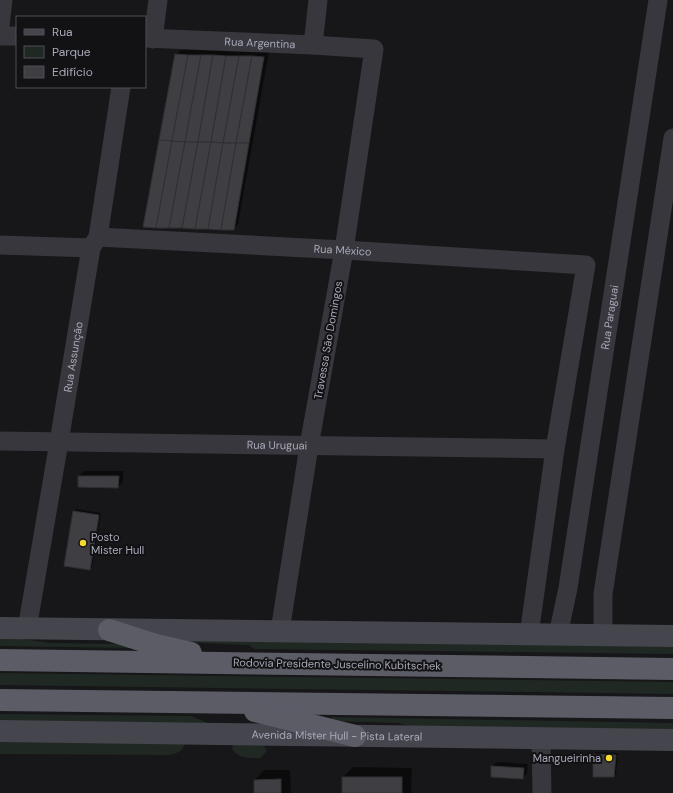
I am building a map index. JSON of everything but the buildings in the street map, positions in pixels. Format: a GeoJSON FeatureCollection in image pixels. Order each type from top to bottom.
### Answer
{"type":"FeatureCollection","features":[{"type":"Feature","properties":{"kind":"highway"},"geometry":{"type":"LineString","coordinates":[[109,630],[156,645],[235,663]]}},
{"type":"Feature","properties":{"kind":"highway","name":"Rodovia Presidente Juscelino Kubitschek"},"geometry":{"type":"LineString","coordinates":[[0,660],[673,669]]}},
{"type":"Feature","properties":{"kind":"highway"},"geometry":{"type":"LineString","coordinates":[[0,700],[673,708]]}},
{"type":"Feature","properties":{"kind":"highway"},"geometry":{"type":"LineString","coordinates":[[219,702],[355,736]]}},
{"type":"Feature","properties":{"kind":"main road"},"geometry":{"type":"LineString","coordinates":[[0,628],[673,636]]}},
{"type":"Feature","properties":{"kind":"main road","name":"Avenida Mister Hull - Pista Lateral"},"geometry":{"type":"LineString","coordinates":[[0,731],[673,740]]}},
{"type":"Feature","properties":{"kind":"street"},"geometry":{"type":"LineString","coordinates":[[0,26],[3,0]]}},
{"type":"Feature","properties":{"kind":"street"},"geometry":{"type":"LineString","coordinates":[[149,38],[158,0]]}},
{"type":"Feature","properties":{"kind":"street"},"geometry":{"type":"LineString","coordinates":[[313,45],[318,0]]}},
{"type":"Feature","properties":{"kind":"street","name":"Rua Paraguai"},"geometry":{"type":"LineString","coordinates":[[558,635],[568,588],[658,0]]}},
{"type":"Feature","properties":{"kind":"street"},"geometry":{"type":"LineString","coordinates":[[0,36],[16,36]]}},
{"type":"Feature","properties":{"kind":"street","name":"Rua Argentina"},"geometry":{"type":"LineString","coordinates":[[149,38],[374,49]]}},
{"type":"Feature","properties":{"kind":"street","name":"Travessa São Domingos"},"geometry":{"type":"LineString","coordinates":[[280,631],[309,446],[344,250],[374,49]]}},
{"type":"Feature","properties":{"kind":"street","name":"Rua Assunção"},"geometry":{"type":"LineString","coordinates":[[27,629],[121,88]]}},
{"type":"Feature","properties":{"kind":"street"},"geometry":{"type":"LineString","coordinates":[[603,636],[603,594],[673,138]]}},
{"type":"Feature","properties":{"kind":"street","name":"Rua México"},"geometry":{"type":"LineString","coordinates":[[0,245],[94,242],[344,250],[586,265],[555,449]]}},
{"type":"Feature","properties":{"kind":"street","name":"Rua Uruguai"},"geometry":{"type":"LineString","coordinates":[[0,441],[555,449]]}},
{"type":"Feature","properties":{"kind":"street"},"geometry":{"type":"LineString","coordinates":[[528,635],[555,449]]}},
{"type":"Feature","properties":{"kind":"street"},"geometry":{"type":"LineString","coordinates":[[541,738],[542,793]]}},
{"type":"Feature","properties":{"kind":"green space"},"geometry":{"type":"Polygon","coordinates":[[[0,636],[51,643],[127,644],[130,648],[0,646],[0,636]]]}},
{"type":"Feature","properties":{"kind":"green space"},"geometry":{"type":"Polygon","coordinates":[[[178,639],[673,645],[673,654],[254,649],[249,645],[179,642],[178,639]]]}},
{"type":"Feature","properties":{"kind":"green space"},"geometry":{"type":"Polygon","coordinates":[[[0,673],[673,682],[673,694],[0,685],[0,673]]]}},
{"type":"Feature","properties":{"kind":"green space"},"geometry":{"type":"Polygon","coordinates":[[[0,714],[191,716],[208,723],[263,724],[0,723],[0,714]]]}},
{"type":"Feature","properties":{"kind":"green space"},"geometry":{"type":"Polygon","coordinates":[[[332,717],[673,723],[673,731],[413,727],[398,723],[333,721],[330,720],[332,717]]]}},
{"type":"Feature","properties":{"kind":"green space"},"geometry":{"type":"Polygon","coordinates":[[[0,740],[184,744],[184,746],[183,749],[177,753],[170,755],[0,754],[0,740]]]}},
{"type":"Feature","properties":{"kind":"green space"},"geometry":{"type":"Polygon","coordinates":[[[263,744],[266,752],[260,758],[248,758],[241,756],[232,749],[233,745],[263,744]]]}},
{"type":"Feature","properties":{"kind":"place","name":"Posto Mister Hull"},"geometry":{"type":"Point","coordinates":[83,543]}},
{"type":"Feature","properties":{"kind":"place","name":"Mangueirinha"},"geometry":{"type":"Point","coordinates":[609,758]}}]}
